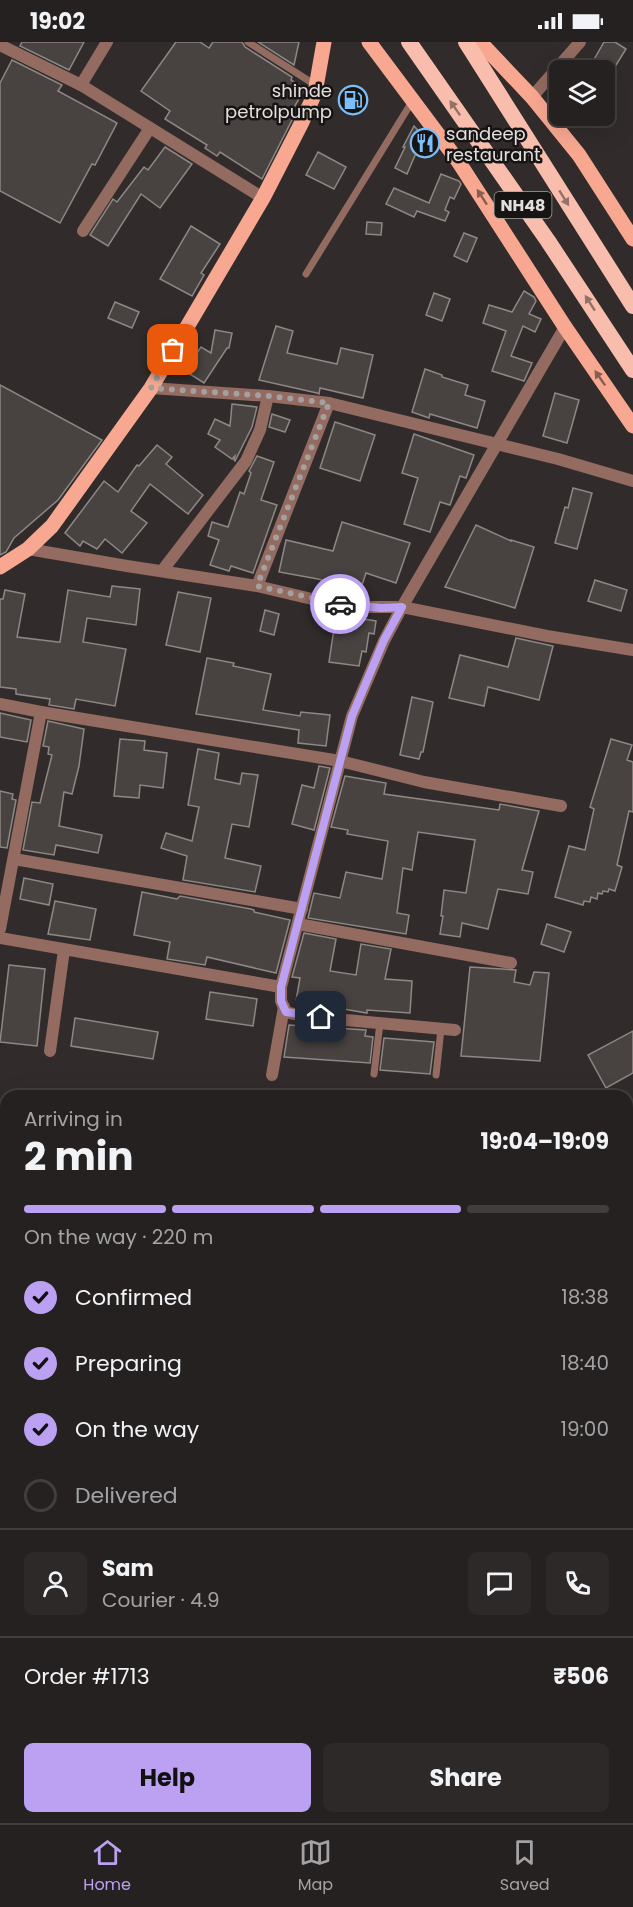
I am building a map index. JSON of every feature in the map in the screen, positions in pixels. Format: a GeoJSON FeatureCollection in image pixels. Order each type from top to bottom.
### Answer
{"type":"FeatureCollection","features":[{"type":"Feature","properties":{"kind":"highway","name":"NH48"},"geometry":{"type":"LineString","coordinates":[[409,42],[548,241],[633,370]]}},
{"type":"Feature","properties":{"kind":"highway","name":"NH48"},"geometry":{"type":"LineString","coordinates":[[466,42],[633,306]]}},
{"type":"Feature","properties":{"kind":"main road"},"geometry":{"type":"LineString","coordinates":[[0,567],[28,549],[52,526],[151,388],[263,198],[302,122],[317,86],[324,42]]}},
{"type":"Feature","properties":{"kind":"main road"},"geometry":{"type":"LineString","coordinates":[[369,42],[458,161],[565,327],[633,426]]}},
{"type":"Feature","properties":{"kind":"main road"},"geometry":{"type":"LineString","coordinates":[[480,42],[532,97],[579,155],[633,239]]}},
{"type":"Feature","properties":{"kind":"street"},"geometry":{"type":"LineString","coordinates":[[81,85],[106,42]]}},
{"type":"Feature","properties":{"kind":"street"},"geometry":{"type":"LineString","coordinates":[[532,97],[580,42]]}},
{"type":"Feature","properties":{"kind":"street"},"geometry":{"type":"LineString","coordinates":[[0,45],[81,85],[263,198]]}},
{"type":"Feature","properties":{"kind":"street"},"geometry":{"type":"LineString","coordinates":[[83,231],[150,128]]}},
{"type":"Feature","properties":{"kind":"street"},"geometry":{"type":"LineString","coordinates":[[455,1030],[302,1016],[286,1012],[281,1001],[281,987],[352,716],[366,681],[402,607],[565,327]]}},
{"type":"Feature","properties":{"kind":"street"},"geometry":{"type":"LineString","coordinates":[[151,388],[268,396],[329,403],[558,459],[633,481]]}},
{"type":"Feature","properties":{"kind":"street"},"geometry":{"type":"LineString","coordinates":[[162,571],[246,461],[260,430],[268,396]]}},
{"type":"Feature","properties":{"kind":"street"},"geometry":{"type":"LineString","coordinates":[[257,586],[329,403]]}},
{"type":"Feature","properties":{"kind":"street"},"geometry":{"type":"LineString","coordinates":[[28,549],[257,586],[333,604],[357,607],[402,607],[547,636],[633,650]]}},
{"type":"Feature","properties":{"kind":"street"},"geometry":{"type":"LineString","coordinates":[[0,704],[340,761],[424,782],[561,806]]}},
{"type":"Feature","properties":{"kind":"street"},"geometry":{"type":"LineString","coordinates":[[0,929],[41,712]]}},
{"type":"Feature","properties":{"kind":"street"},"geometry":{"type":"LineString","coordinates":[[14,858],[302,909]]}},
{"type":"Feature","properties":{"kind":"street"},"geometry":{"type":"LineString","coordinates":[[298,924],[512,963]]}},
{"type":"Feature","properties":{"kind":"street"},"geometry":{"type":"LineString","coordinates":[[0,938],[281,987]]}},
{"type":"Feature","properties":{"kind":"street"},"geometry":{"type":"LineString","coordinates":[[50,1051],[64,950]]}},
{"type":"Feature","properties":{"kind":"street"},"geometry":{"type":"LineString","coordinates":[[272,1075],[284,1007]]}},
{"type":"Feature","properties":{"kind":"lane"},"geometry":{"type":"LineString","coordinates":[[248,42],[317,86]]}},
{"type":"Feature","properties":{"kind":"lane"},"geometry":{"type":"LineString","coordinates":[[306,274],[413,100]]}},
{"type":"Feature","properties":{"kind":"lane"},"geometry":{"type":"LineString","coordinates":[[374,1074],[380,1023]]}},
{"type":"Feature","properties":{"kind":"lane"},"geometry":{"type":"LineString","coordinates":[[436,1075],[441,1029]]}},
{"type":"Feature","properties":{"kind":"building"},"geometry":{"type":"Polygon","coordinates":[[[22,42],[84,42],[69,70],[20,46],[22,42]]]}},
{"type":"Feature","properties":{"kind":"building"},"geometry":{"type":"Polygon","coordinates":[[[176,42],[200,42],[209,48],[213,42],[242,42],[245,47],[292,77],[291,80],[305,89],[290,114],[294,116],[262,179],[220,152],[217,156],[205,148],[207,145],[165,119],[170,111],[141,91],[176,42]]]}},
{"type":"Feature","properties":{"kind":"building"},"geometry":{"type":"Polygon","coordinates":[[[258,42],[299,42],[294,65],[258,42]]]}},
{"type":"Feature","properties":{"kind":"building"},"geometry":{"type":"Polygon","coordinates":[[[604,42],[615,42],[626,49],[615,67],[615,60],[594,60],[604,42]]]}},
{"type":"Feature","properties":{"kind":"building"},"geometry":{"type":"Polygon","coordinates":[[[12,60],[62,85],[58,91],[117,123],[60,223],[0,191],[0,83],[12,60]]]}},
{"type":"Feature","properties":{"kind":"building"},"geometry":{"type":"Polygon","coordinates":[[[414,126],[431,144],[424,157],[416,153],[407,174],[395,168],[414,126]]]}},
{"type":"Feature","properties":{"kind":"building"},"geometry":{"type":"Polygon","coordinates":[[[165,147],[192,164],[160,208],[141,194],[108,246],[90,235],[113,199],[117,202],[144,167],[148,170],[165,147]]]}},
{"type":"Feature","properties":{"kind":"building"},"geometry":{"type":"Polygon","coordinates":[[[318,152],[346,167],[334,189],[306,175],[318,152]]]}},
{"type":"Feature","properties":{"kind":"building"},"geometry":{"type":"Polygon","coordinates":[[[441,174],[461,184],[454,199],[450,197],[445,210],[449,212],[445,221],[417,211],[414,217],[386,204],[394,188],[429,203],[441,174]]]}},
{"type":"Feature","properties":{"kind":"building"},"geometry":{"type":"Polygon","coordinates":[[[367,222],[382,223],[381,235],[366,234],[367,222]]]}},
{"type":"Feature","properties":{"kind":"building"},"geometry":{"type":"Polygon","coordinates":[[[191,226],[220,244],[201,273],[204,275],[192,296],[160,279],[191,226]]]}},
{"type":"Feature","properties":{"kind":"building"},"geometry":{"type":"Polygon","coordinates":[[[464,233],[477,238],[467,262],[454,256],[464,233]]]}},
{"type":"Feature","properties":{"kind":"building"},"geometry":{"type":"Polygon","coordinates":[[[524,291],[536,301],[529,314],[541,319],[535,332],[523,326],[511,356],[532,363],[524,381],[492,371],[506,331],[483,323],[489,305],[512,312],[524,291]]]}},
{"type":"Feature","properties":{"kind":"building"},"geometry":{"type":"Polygon","coordinates":[[[434,293],[450,299],[442,321],[426,315],[434,293]]]}},
{"type":"Feature","properties":{"kind":"building"},"geometry":{"type":"Polygon","coordinates":[[[115,302],[139,312],[132,328],[108,318],[115,302]]]}},
{"type":"Feature","properties":{"kind":"building"},"geometry":{"type":"Polygon","coordinates":[[[276,326],[293,331],[287,353],[337,364],[341,348],[373,355],[363,398],[320,388],[319,394],[259,380],[276,326]]]}},
{"type":"Feature","properties":{"kind":"building"},"geometry":{"type":"Polygon","coordinates":[[[215,330],[232,333],[229,348],[204,383],[185,371],[201,347],[211,353],[215,330]]]}},
{"type":"Feature","properties":{"kind":"building"},"geometry":{"type":"Polygon","coordinates":[[[425,369],[468,385],[465,395],[485,401],[477,428],[430,414],[429,418],[412,412],[425,369]]]}},
{"type":"Feature","properties":{"kind":"building"},"geometry":{"type":"Polygon","coordinates":[[[0,385],[102,440],[58,500],[14,538],[6,552],[0,555],[0,385]]]}},
{"type":"Feature","properties":{"kind":"building"},"geometry":{"type":"Polygon","coordinates":[[[555,393],[579,400],[567,443],[543,436],[555,393]]]}},
{"type":"Feature","properties":{"kind":"building"},"geometry":{"type":"Polygon","coordinates":[[[232,404],[257,407],[252,427],[235,461],[235,456],[232,459],[215,447],[220,440],[208,434],[215,419],[230,426],[232,404]]]}},
{"type":"Feature","properties":{"kind":"building"},"geometry":{"type":"Polygon","coordinates":[[[272,414],[290,420],[285,432],[269,427],[272,414]]]}},
{"type":"Feature","properties":{"kind":"building"},"geometry":{"type":"Polygon","coordinates":[[[335,422],[375,435],[360,481],[320,468],[335,422]]]}},
{"type":"Feature","properties":{"kind":"building"},"geometry":{"type":"Polygon","coordinates":[[[414,434],[474,455],[466,478],[460,476],[450,505],[440,502],[430,532],[404,524],[418,478],[402,473],[414,434]]]}},
{"type":"Feature","properties":{"kind":"building"},"geometry":{"type":"Polygon","coordinates":[[[157,445],[172,457],[166,464],[203,495],[188,514],[150,484],[131,511],[147,523],[122,553],[105,539],[97,549],[83,541],[80,546],[65,533],[104,481],[118,492],[137,465],[139,466],[157,445]]]}},
{"type":"Feature","properties":{"kind":"building"},"geometry":{"type":"Polygon","coordinates":[[[257,456],[274,462],[261,500],[277,505],[253,573],[231,566],[229,571],[210,565],[219,540],[208,536],[212,522],[228,527],[240,492],[244,494],[251,473],[249,471],[257,456]]]}},
{"type":"Feature","properties":{"kind":"building"},"geometry":{"type":"Polygon","coordinates":[[[573,488],[592,493],[577,549],[555,543],[573,488]]]}},
{"type":"Feature","properties":{"kind":"building"},"geometry":{"type":"Polygon","coordinates":[[[342,522],[410,543],[396,583],[366,573],[360,591],[318,579],[279,572],[286,540],[333,551],[342,522]]]}},
{"type":"Feature","properties":{"kind":"building"},"geometry":{"type":"Polygon","coordinates":[[[476,525],[511,541],[534,547],[515,608],[445,587],[476,525]]]}},
{"type":"Feature","properties":{"kind":"building"},"geometry":{"type":"Polygon","coordinates":[[[595,580],[627,590],[621,611],[588,601],[595,580]]]}},
{"type":"Feature","properties":{"kind":"building"},"geometry":{"type":"Polygon","coordinates":[[[112,586],[140,589],[136,625],[87,618],[83,642],[126,649],[115,706],[76,699],[74,709],[49,705],[50,699],[16,694],[16,689],[0,687],[0,599],[3,599],[5,590],[25,594],[17,637],[60,642],[68,590],[110,597],[112,586]]]}},
{"type":"Feature","properties":{"kind":"building"},"geometry":{"type":"Polygon","coordinates":[[[178,592],[211,598],[200,652],[166,645],[178,592]]]}},
{"type":"Feature","properties":{"kind":"building"},"geometry":{"type":"Polygon","coordinates":[[[265,610],[279,614],[274,635],[260,631],[265,610]]]}},
{"type":"Feature","properties":{"kind":"building"},"geometry":{"type":"Polygon","coordinates":[[[336,615],[376,621],[374,634],[369,633],[366,652],[362,651],[359,666],[329,662],[336,615]]]}},
{"type":"Feature","properties":{"kind":"building"},"geometry":{"type":"Polygon","coordinates":[[[516,638],[553,646],[539,700],[488,687],[484,706],[449,698],[460,655],[508,667],[516,638]]]}},
{"type":"Feature","properties":{"kind":"building"},"geometry":{"type":"Polygon","coordinates":[[[207,658],[271,674],[263,710],[300,716],[301,712],[330,715],[326,746],[298,743],[299,730],[196,714],[207,658]]]}},
{"type":"Feature","properties":{"kind":"building"},"geometry":{"type":"Polygon","coordinates":[[[412,697],[433,702],[423,752],[419,759],[400,755],[412,697]]]}},
{"type":"Feature","properties":{"kind":"building"},"geometry":{"type":"Polygon","coordinates":[[[0,713],[31,720],[27,742],[0,737],[0,713]]]}},
{"type":"Feature","properties":{"kind":"building"},"geometry":{"type":"Polygon","coordinates":[[[48,721],[84,729],[79,766],[72,794],[64,792],[59,826],[102,835],[98,853],[56,845],[54,855],[23,850],[32,802],[40,803],[52,755],[48,754],[49,747],[43,746],[48,721]]]}},
{"type":"Feature","properties":{"kind":"building"},"geometry":{"type":"Polygon","coordinates":[[[120,739],[145,741],[144,750],[167,753],[163,788],[140,785],[139,798],[114,796],[120,739]]]}},
{"type":"Feature","properties":{"kind":"building"},"geometry":{"type":"Polygon","coordinates":[[[611,739],[632,745],[627,760],[633,762],[633,812],[629,811],[617,865],[622,867],[615,891],[609,889],[608,892],[598,893],[597,899],[591,897],[590,902],[584,901],[583,905],[555,897],[569,846],[585,850],[594,809],[590,807],[611,739]]]}},
{"type":"Feature","properties":{"kind":"building"},"geometry":{"type":"Polygon","coordinates":[[[198,749],[219,753],[215,779],[240,784],[242,773],[258,775],[249,827],[232,824],[225,858],[261,866],[255,892],[183,880],[187,856],[161,848],[166,833],[192,841],[199,807],[188,805],[198,749]]]}},
{"type":"Feature","properties":{"kind":"building"},"geometry":{"type":"Polygon","coordinates":[[[319,766],[330,768],[314,830],[292,824],[302,785],[314,788],[319,766]]]}},
{"type":"Feature","properties":{"kind":"building"},"geometry":{"type":"Polygon","coordinates":[[[345,776],[386,783],[384,794],[499,810],[500,804],[539,811],[522,870],[533,872],[528,894],[498,889],[488,929],[462,923],[460,937],[440,934],[444,890],[466,893],[475,840],[418,832],[412,870],[403,868],[397,913],[409,915],[406,934],[308,918],[314,893],[340,898],[346,872],[382,879],[388,841],[347,834],[348,830],[331,827],[345,776]]]}},
{"type":"Feature","properties":{"kind":"building"},"geometry":{"type":"Polygon","coordinates":[[[0,791],[13,794],[12,799],[16,800],[7,848],[0,847],[0,791]]]}},
{"type":"Feature","properties":{"kind":"building"},"geometry":{"type":"Polygon","coordinates":[[[24,878],[53,884],[49,905],[20,899],[24,878]]]}},
{"type":"Feature","properties":{"kind":"building"},"geometry":{"type":"Polygon","coordinates":[[[142,892],[177,899],[180,896],[251,909],[254,912],[290,920],[276,973],[207,957],[205,965],[167,959],[170,942],[134,935],[142,892]]]}},
{"type":"Feature","properties":{"kind":"building"},"geometry":{"type":"Polygon","coordinates":[[[55,901],[96,909],[90,940],[48,934],[55,901]]]}},
{"type":"Feature","properties":{"kind":"building"},"geometry":{"type":"Polygon","coordinates":[[[547,924],[571,932],[564,952],[541,944],[547,924]]]}},
{"type":"Feature","properties":{"kind":"building"},"geometry":{"type":"Polygon","coordinates":[[[304,933],[336,939],[330,971],[356,975],[361,944],[391,949],[385,979],[412,981],[410,1013],[367,1010],[367,1013],[296,1001],[300,978],[292,977],[304,933]]]}},
{"type":"Feature","properties":{"kind":"building"},"geometry":{"type":"Polygon","coordinates":[[[9,965],[45,969],[37,1046],[0,1042],[9,965]]]}},
{"type":"Feature","properties":{"kind":"building"},"geometry":{"type":"Polygon","coordinates":[[[470,967],[516,970],[514,982],[530,985],[534,972],[549,973],[540,1061],[461,1056],[470,967]]]}},
{"type":"Feature","properties":{"kind":"building"},"geometry":{"type":"Polygon","coordinates":[[[210,992],[257,999],[253,1026],[206,1019],[210,992]]]}},
{"type":"Feature","properties":{"kind":"building"},"geometry":{"type":"Polygon","coordinates":[[[75,1018],[158,1032],[153,1059],[71,1046],[75,1018]]]}},
{"type":"Feature","properties":{"kind":"building"},"geometry":{"type":"Polygon","coordinates":[[[289,1025],[366,1030],[365,1036],[373,1037],[370,1063],[284,1057],[289,1025]]]}},
{"type":"Feature","properties":{"kind":"building"},"geometry":{"type":"Polygon","coordinates":[[[633,1031],[633,1073],[606,1088],[588,1055],[633,1031]]]}},
{"type":"Feature","properties":{"kind":"building"},"geometry":{"type":"Polygon","coordinates":[[[384,1038],[434,1042],[430,1074],[380,1070],[384,1038]]]}},
{"type":"Feature","properties":{"kind":"way so far"},"geometry":{"type":"LineString","coordinates":[[173,350],[151,388],[268,396],[329,403],[257,586],[340,604]]}},
{"type":"Feature","properties":{"kind":"place","name":"shinde petrolpump"},"geometry":{"type":"Point","coordinates":[353,100]}},
{"type":"Feature","properties":{"kind":"place","name":"sandeep restaurant"},"geometry":{"type":"Point","coordinates":[425,143]}},
{"type":"Feature","properties":{"kind":"route"},"geometry":{"type":"LineString","coordinates":[[321,1017],[286,1012],[281,1001],[281,987],[352,716],[384,640],[402,607],[357,607],[340,604]]}}]}
